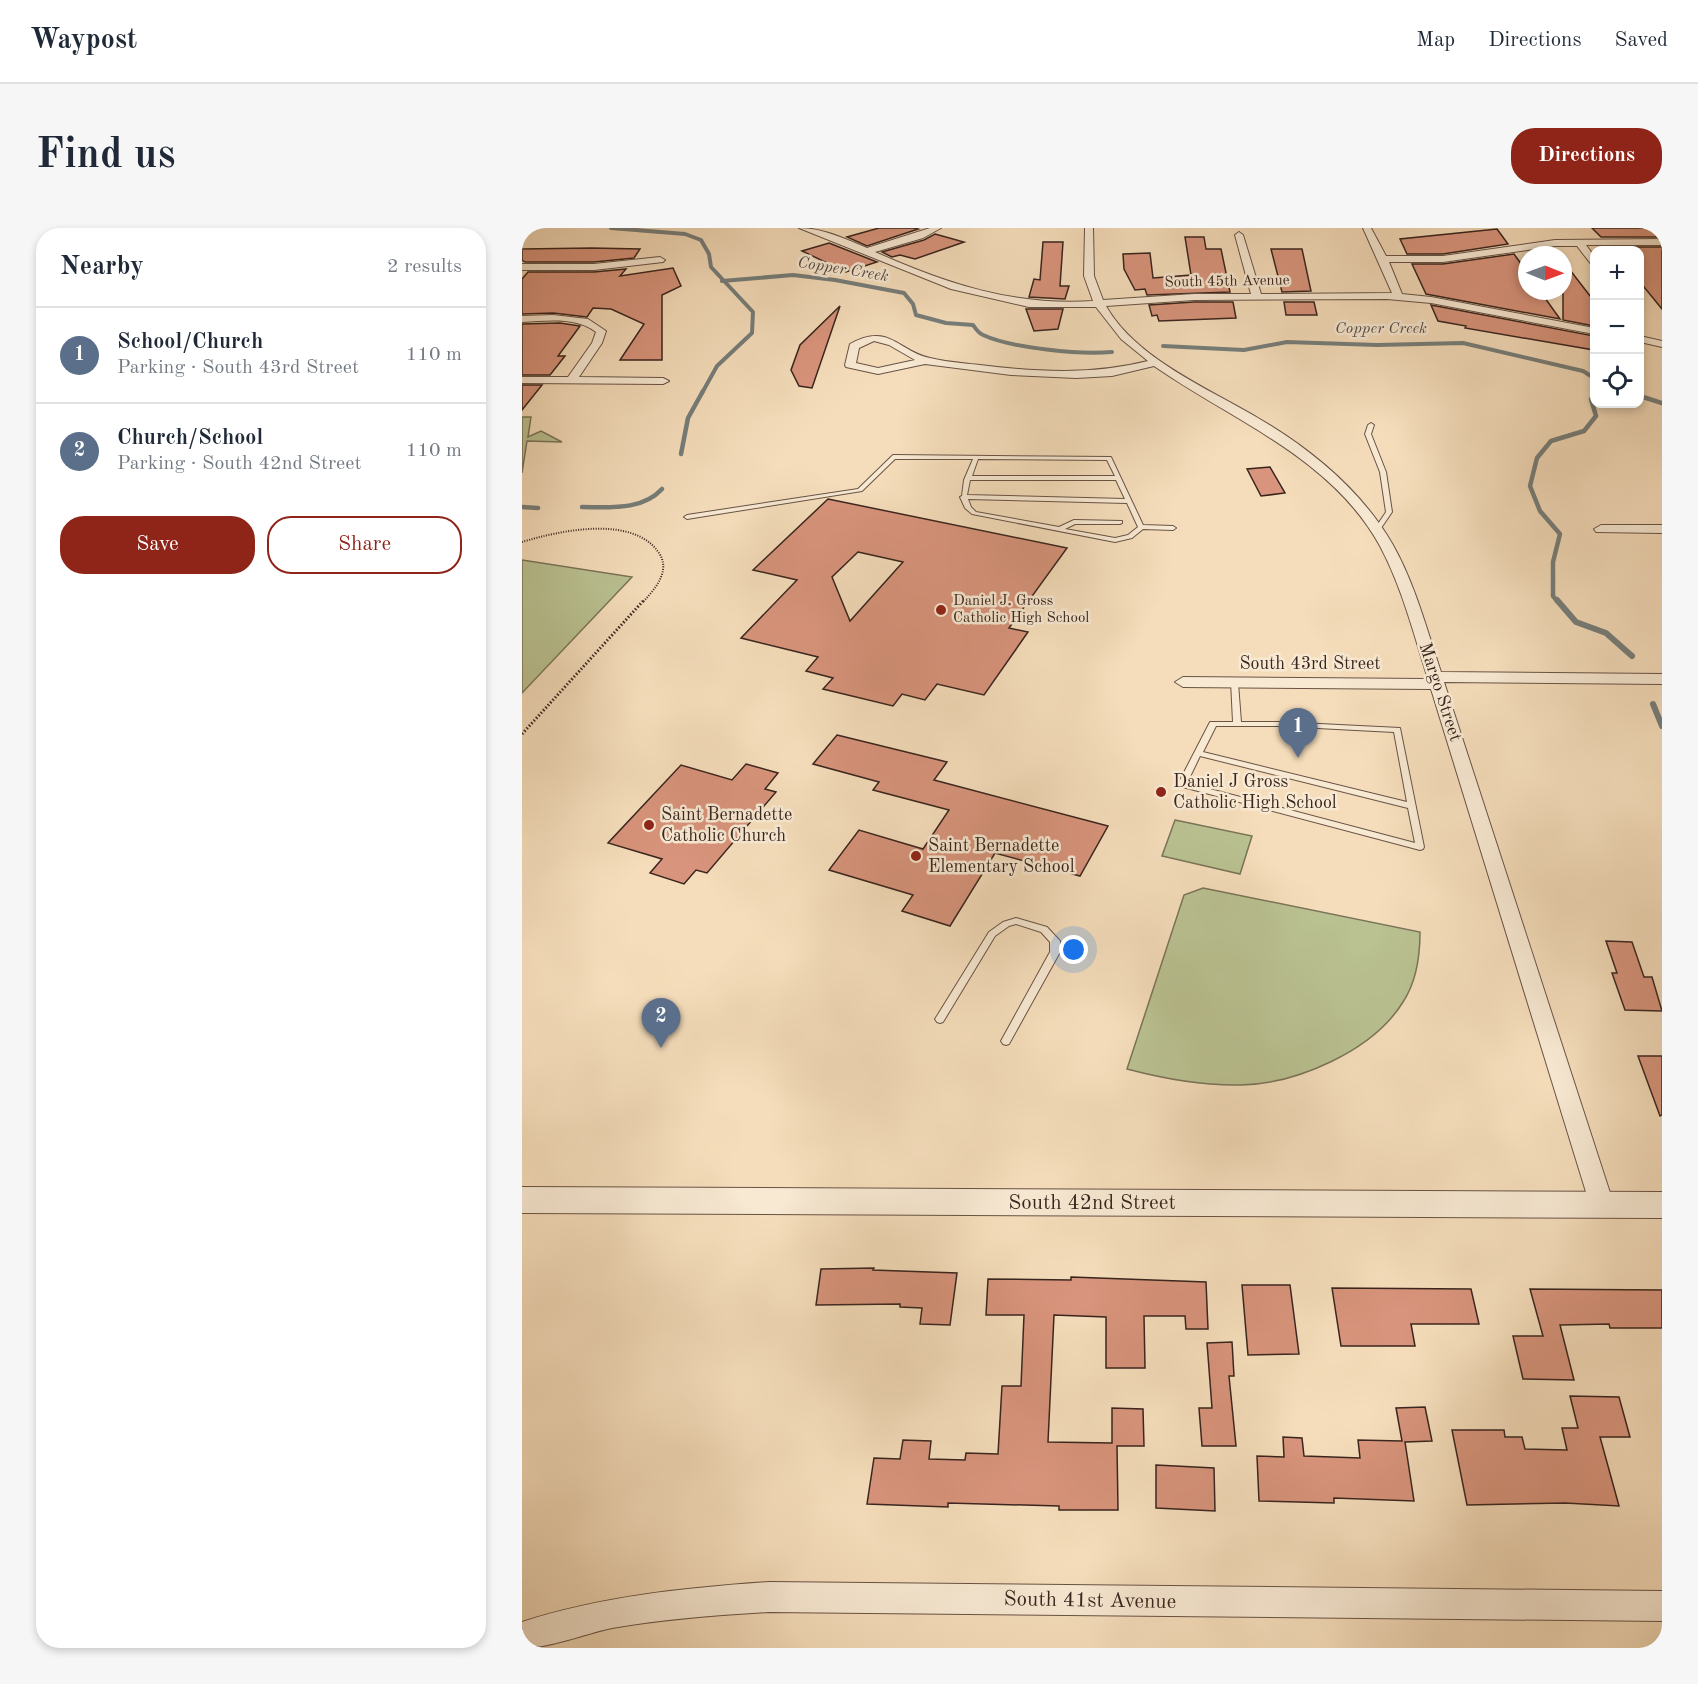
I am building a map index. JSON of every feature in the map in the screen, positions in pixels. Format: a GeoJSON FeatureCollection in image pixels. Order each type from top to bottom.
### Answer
{"type":"FeatureCollection","features":[{"type":"Feature","properties":{"kind":"street","name":"South 45th Avenue"},"geometry":{"type":"LineString","coordinates":[[803,228],[868,251],[917,274],[985,296],[1029,304],[1098,304],[1183,297],[1398,297],[1431,300],[1590,330]]}},
{"type":"Feature","properties":{"kind":"street"},"geometry":{"type":"LineString","coordinates":[[868,251],[920,236],[937,228]]}},
{"type":"Feature","properties":{"kind":"street"},"geometry":{"type":"LineString","coordinates":[[1089,228],[1089,277],[1098,304]]}},
{"type":"Feature","properties":{"kind":"street"},"geometry":{"type":"LineString","coordinates":[[1367,228],[1383,259],[1398,297]]}},
{"type":"Feature","properties":{"kind":"street"},"geometry":{"type":"LineString","coordinates":[[1239,236],[1257,296]]}},
{"type":"Feature","properties":{"kind":"street"},"geometry":{"type":"LineString","coordinates":[[1383,259],[1443,259],[1539,245],[1579,242],[1662,242]]}},
{"type":"Feature","properties":{"kind":"street"},"geometry":{"type":"LineString","coordinates":[[1579,242],[1590,257]]}},
{"type":"Feature","properties":{"kind":"street"},"geometry":{"type":"LineString","coordinates":[[522,267],[594,267],[660,260]]}},
{"type":"Feature","properties":{"kind":"street","name":"Margo Street"},"geometry":{"type":"LineString","coordinates":[[1098,304],[1124,336],[1156,362],[1295,448],[1351,498],[1377,530],[1405,582],[1602,1205]]}},
{"type":"Feature","properties":{"kind":"street"},"geometry":{"type":"LineString","coordinates":[[522,319],[580,321],[596,326],[601,331],[597,343],[571,380]]}},
{"type":"Feature","properties":{"kind":"street"},"geometry":{"type":"LineString","coordinates":[[1644,337],[1662,344]]}},
{"type":"Feature","properties":{"kind":"street"},"geometry":{"type":"LineString","coordinates":[[925,361],[893,343],[874,338],[866,339],[854,346],[849,361],[850,365],[878,370],[925,361],[1076,376],[1114,372],[1156,362]]}},
{"type":"Feature","properties":{"kind":"street"},"geometry":{"type":"LineString","coordinates":[[522,380],[663,381]]}},
{"type":"Feature","properties":{"kind":"street"},"geometry":{"type":"LineString","coordinates":[[1602,529],[1662,529]]}},
{"type":"Feature","properties":{"kind":"street","name":"South 43rd Street"},"geometry":{"type":"LineString","coordinates":[[1183,682],[1662,679]]}},
{"type":"Feature","properties":{"kind":"street","name":"South 42nd Street"},"geometry":{"type":"LineString","coordinates":[[522,1200],[1662,1205]]}},
{"type":"Feature","properties":{"kind":"street","name":"South 41st Avenue"},"geometry":{"type":"LineString","coordinates":[[522,1637],[545,1629],[630,1610],[693,1602],[769,1597],[1662,1606]]}},
{"type":"Feature","properties":{"kind":"lane"},"geometry":{"type":"LineString","coordinates":[[1371,425],[1368,434],[1383,472],[1389,512],[1377,530]]}},
{"type":"Feature","properties":{"kind":"lane"},"geometry":{"type":"LineString","coordinates":[[687,517],[860,490],[893,457],[1108,458],[1142,527]]}},
{"type":"Feature","properties":{"kind":"lane"},"geometry":{"type":"LineString","coordinates":[[976,458],[963,497],[967,508],[974,513],[1115,540],[1134,536],[1142,527]]}},
{"type":"Feature","properties":{"kind":"lane"},"geometry":{"type":"LineString","coordinates":[[969,478],[1117,478]]}},
{"type":"Feature","properties":{"kind":"lane"},"geometry":{"type":"LineString","coordinates":[[963,497],[1129,501]]}},
{"type":"Feature","properties":{"kind":"lane"},"geometry":{"type":"LineString","coordinates":[[1060,529],[1074,522],[1120,522]]}},
{"type":"Feature","properties":{"kind":"lane"},"geometry":{"type":"LineString","coordinates":[[1142,527],[1173,528]]}},
{"type":"Feature","properties":{"kind":"lane"},"geometry":{"type":"LineString","coordinates":[[1234,683],[1236,724]]}},
{"type":"Feature","properties":{"kind":"lane"},"geometry":{"type":"LineString","coordinates":[[1213,724],[1236,724],[1397,730],[1420,847],[1182,784],[1213,724]]}},
{"type":"Feature","properties":{"kind":"lane"},"geometry":{"type":"LineString","coordinates":[[1198,753],[1412,806]]}},
{"type":"Feature","properties":{"kind":"lane"},"geometry":{"type":"LineString","coordinates":[[940,1019],[992,934],[1006,924],[1016,921],[1044,928],[1055,941],[1055,952],[1006,1041]]}},
{"type":"Feature","properties":{"kind":"path"},"geometry":{"type":"LineString","coordinates":[[522,542],[564,531],[613,530],[636,536],[654,546],[663,560],[664,569],[654,590],[522,734]]}},
{"type":"Feature","properties":{"kind":"green space"},"geometry":{"type":"Polygon","coordinates":[[[522,417],[531,417],[528,437],[541,431],[562,442],[527,441],[522,473],[522,417]]]}},
{"type":"Feature","properties":{"kind":"green space"},"geometry":{"type":"Polygon","coordinates":[[[522,560],[632,577],[522,693],[522,560]]]}},
{"type":"Feature","properties":{"kind":"green space"},"geometry":{"type":"Polygon","coordinates":[[[1175,820],[1252,836],[1240,874],[1162,856],[1175,820]]]}},
{"type":"Feature","properties":{"kind":"green space"},"geometry":{"type":"Polygon","coordinates":[[[1203,888],[1420,932],[1417,968],[1412,986],[1390,1020],[1373,1036],[1331,1062],[1285,1078],[1241,1085],[1212,1084],[1169,1079],[1127,1069],[1184,895],[1203,888]]]}},
{"type":"Feature","properties":{"kind":"building"},"geometry":{"type":"Polygon","coordinates":[[[879,228],[918,229],[867,246],[847,237],[879,228]]]}},
{"type":"Feature","properties":{"kind":"building"},"geometry":{"type":"Polygon","coordinates":[[[1592,228],[1652,228],[1660,237],[1601,237],[1592,228]]]}},
{"type":"Feature","properties":{"kind":"building"},"geometry":{"type":"Polygon","coordinates":[[[1497,229],[1508,244],[1443,254],[1407,254],[1400,239],[1497,229]]]}},
{"type":"Feature","properties":{"kind":"building"},"geometry":{"type":"Polygon","coordinates":[[[935,234],[964,242],[915,259],[900,255],[892,257],[882,252],[924,240],[935,234]]]}},
{"type":"Feature","properties":{"kind":"building"},"geometry":{"type":"Polygon","coordinates":[[[1185,237],[1204,237],[1206,249],[1221,249],[1230,292],[1147,295],[1145,289],[1135,290],[1124,269],[1123,254],[1150,253],[1153,278],[1191,275],[1185,237]]]}},
{"type":"Feature","properties":{"kind":"building"},"geometry":{"type":"Polygon","coordinates":[[[1043,242],[1063,242],[1060,286],[1069,286],[1065,299],[1029,297],[1034,279],[1040,280],[1043,242]]]}},
{"type":"Feature","properties":{"kind":"building"},"geometry":{"type":"Polygon","coordinates":[[[829,243],[877,262],[846,272],[802,251],[829,243]]]}},
{"type":"Feature","properties":{"kind":"building"},"geometry":{"type":"Polygon","coordinates":[[[1644,247],[1662,247],[1662,309],[1644,287],[1644,247]]]}},
{"type":"Feature","properties":{"kind":"building"},"geometry":{"type":"Polygon","coordinates":[[[522,249],[640,249],[634,258],[594,262],[525,262],[522,260],[522,249]]]}},
{"type":"Feature","properties":{"kind":"building"},"geometry":{"type":"Polygon","coordinates":[[[1271,249],[1302,249],[1311,291],[1282,292],[1271,249]]]}},
{"type":"Feature","properties":{"kind":"building"},"geometry":{"type":"Polygon","coordinates":[[[1514,254],[1518,260],[1518,300],[1546,300],[1560,319],[1426,294],[1412,264],[1443,264],[1514,254]]]}},
{"type":"Feature","properties":{"kind":"building"},"geometry":{"type":"Polygon","coordinates":[[[673,268],[681,286],[662,295],[662,360],[620,360],[644,324],[611,309],[593,308],[587,317],[553,313],[522,314],[522,279],[528,272],[594,272],[626,269],[620,276],[673,268]]]}},
{"type":"Feature","properties":{"kind":"building"},"geometry":{"type":"Polygon","coordinates":[[[1572,273],[1590,296],[1590,325],[1563,320],[1563,300],[1572,300],[1572,273]]]}},
{"type":"Feature","properties":{"kind":"building"},"geometry":{"type":"Polygon","coordinates":[[[1233,302],[1236,318],[1159,321],[1157,315],[1152,316],[1149,305],[1233,302]]]}},
{"type":"Feature","properties":{"kind":"building"},"geometry":{"type":"Polygon","coordinates":[[[1284,302],[1314,302],[1317,315],[1286,315],[1284,302]]]}},
{"type":"Feature","properties":{"kind":"building"},"geometry":{"type":"Polygon","coordinates":[[[1431,305],[1590,335],[1590,349],[1465,328],[1466,326],[1438,321],[1431,305]]]}},
{"type":"Feature","properties":{"kind":"building"},"geometry":{"type":"Polygon","coordinates":[[[840,306],[812,388],[799,386],[791,370],[800,345],[840,306]]]}},
{"type":"Feature","properties":{"kind":"building"},"geometry":{"type":"Polygon","coordinates":[[[1026,309],[1063,309],[1058,329],[1034,331],[1026,309]]]}},
{"type":"Feature","properties":{"kind":"building"},"geometry":{"type":"Polygon","coordinates":[[[560,323],[580,326],[558,356],[565,356],[550,375],[522,375],[522,324],[560,323]]]}},
{"type":"Feature","properties":{"kind":"building"},"geometry":{"type":"Polygon","coordinates":[[[522,385],[542,385],[522,410],[522,385]]]}},
{"type":"Feature","properties":{"kind":"building"},"geometry":{"type":"Polygon","coordinates":[[[1270,467],[1285,493],[1261,496],[1247,469],[1270,467]]]}},
{"type":"Feature","properties":{"kind":"building","name":"Daniel J. Gross Catholic High School"},"geometry":{"type":"Polygon","coordinates":[[[828,499],[1067,548],[1009,628],[1028,632],[984,695],[937,684],[925,700],[902,694],[893,706],[823,689],[833,678],[806,671],[818,657],[741,638],[797,580],[753,570],[828,499]],[[858,552],[832,577],[850,621],[903,562],[858,552]]]}},
{"type":"Feature","properties":{"kind":"building","name":"Saint Bernadette Elementary School"},"geometry":{"type":"Polygon","coordinates":[[[837,735],[947,762],[934,780],[1108,826],[1080,876],[995,853],[950,926],[902,911],[913,895],[829,870],[859,830],[923,849],[949,810],[873,790],[879,782],[813,764],[837,735]]]}},
{"type":"Feature","properties":{"kind":"building","name":"Saint Bernadette Catholic Church"},"geometry":{"type":"Polygon","coordinates":[[[746,764],[778,773],[765,789],[776,792],[707,873],[696,870],[684,884],[650,873],[662,859],[608,843],[681,765],[732,780],[746,764]]]}},
{"type":"Feature","properties":{"kind":"building"},"geometry":{"type":"Polygon","coordinates":[[[1606,941],[1632,942],[1644,977],[1652,977],[1662,1011],[1625,1010],[1612,973],[1617,973],[1606,941]]]}},
{"type":"Feature","properties":{"kind":"building"},"geometry":{"type":"Polygon","coordinates":[[[1638,1056],[1662,1056],[1662,1115],[1660,1116],[1638,1056]]]}},
{"type":"Feature","properties":{"kind":"building"},"geometry":{"type":"Polygon","coordinates":[[[874,1268],[873,1270],[957,1273],[950,1325],[920,1324],[922,1308],[900,1307],[900,1304],[816,1305],[821,1269],[874,1268]]]}},
{"type":"Feature","properties":{"kind":"building"},"geometry":{"type":"Polygon","coordinates":[[[1071,1277],[1206,1282],[1208,1329],[1186,1329],[1185,1316],[1144,1316],[1145,1368],[1106,1368],[1106,1317],[1054,1315],[1048,1442],[1112,1443],[1112,1408],[1143,1409],[1144,1446],[1117,1446],[1118,1510],[1059,1510],[1059,1506],[948,1503],[948,1507],[867,1504],[874,1458],[900,1459],[903,1440],[931,1441],[929,1459],[965,1460],[966,1453],[998,1454],[1002,1386],[1021,1386],[1024,1315],[986,1315],[988,1279],[1071,1280],[1071,1277]]]}},
{"type":"Feature","properties":{"kind":"building"},"geometry":{"type":"Polygon","coordinates":[[[1242,1285],[1290,1285],[1299,1354],[1248,1355],[1242,1285]]]}},
{"type":"Feature","properties":{"kind":"building"},"geometry":{"type":"Polygon","coordinates":[[[1332,1288],[1471,1289],[1479,1324],[1411,1324],[1415,1346],[1341,1346],[1332,1288]]]}},
{"type":"Feature","properties":{"kind":"building"},"geometry":{"type":"Polygon","coordinates":[[[1530,1289],[1662,1290],[1662,1328],[1610,1328],[1609,1324],[1560,1325],[1574,1380],[1523,1379],[1513,1336],[1543,1336],[1530,1289]]]}},
{"type":"Feature","properties":{"kind":"building"},"geometry":{"type":"Polygon","coordinates":[[[1232,1342],[1234,1376],[1229,1376],[1236,1446],[1202,1446],[1199,1408],[1212,1408],[1207,1343],[1232,1342]]]}},
{"type":"Feature","properties":{"kind":"building"},"geometry":{"type":"Polygon","coordinates":[[[1570,1396],[1619,1397],[1630,1437],[1600,1437],[1619,1506],[1565,1503],[1467,1505],[1452,1430],[1504,1430],[1505,1437],[1522,1437],[1525,1449],[1567,1450],[1562,1428],[1578,1428],[1570,1396]]]}},
{"type":"Feature","properties":{"kind":"building"},"geometry":{"type":"Polygon","coordinates":[[[1425,1407],[1432,1441],[1405,1442],[1414,1501],[1334,1498],[1334,1503],[1259,1501],[1257,1456],[1284,1457],[1283,1437],[1302,1438],[1304,1456],[1360,1458],[1358,1440],[1402,1441],[1396,1408],[1425,1407]]]}},
{"type":"Feature","properties":{"kind":"building"},"geometry":{"type":"Polygon","coordinates":[[[1156,1465],[1214,1468],[1215,1511],[1156,1508],[1156,1465]]]}},
{"type":"Feature","properties":{"kind":"waterway","name":"Copper Creek"},"geometry":{"type":"LineString","coordinates":[[611,228],[685,234],[701,240],[709,254],[711,267],[724,281]]}},
{"type":"Feature","properties":{"kind":"waterway","name":"Copper Creek"},"geometry":{"type":"LineString","coordinates":[[724,281],[793,275],[835,280],[904,293],[913,304],[916,315],[946,323],[973,325],[981,334],[995,340],[1046,349],[1112,352]]}},
{"type":"Feature","properties":{"kind":"waterway"},"geometry":{"type":"LineString","coordinates":[[702,393],[717,366],[752,333],[753,312],[724,281]]}},
{"type":"Feature","properties":{"kind":"waterway","name":"Copper Creek"},"geometry":{"type":"LineString","coordinates":[[1163,346],[1244,350],[1287,342],[1377,345],[1463,343],[1583,371],[1590,375]]}},
{"type":"Feature","properties":{"kind":"waterway"},"geometry":{"type":"LineString","coordinates":[[681,454],[688,418],[703,391]]}},
{"type":"Feature","properties":{"kind":"waterway","name":"Copper Creek"},"geometry":{"type":"LineString","coordinates":[[1644,397],[1662,403]]}},
{"type":"Feature","properties":{"kind":"waterway"},"geometry":{"type":"LineString","coordinates":[[1558,602],[1553,596],[1553,562],[1560,534],[1540,511],[1530,486],[1537,458],[1551,441],[1584,431],[1596,416],[1594,408]]}},
{"type":"Feature","properties":{"kind":"waterway"},"geometry":{"type":"LineString","coordinates":[[582,507],[614,507],[635,504],[645,501],[662,489]]}},
{"type":"Feature","properties":{"kind":"waterway"},"geometry":{"type":"LineString","coordinates":[[522,507],[538,508]]}},
{"type":"Feature","properties":{"kind":"waterway"},"geometry":{"type":"LineString","coordinates":[[1557,600],[1576,622],[1606,633],[1632,656]]}},
{"type":"Feature","properties":{"kind":"waterway"},"geometry":{"type":"LineString","coordinates":[[1653,704],[1662,726]]}},
{"type":"Feature","properties":{"kind":"place","name":"Daniel J. Gross Catholic High School"},"geometry":{"type":"Point","coordinates":[941,610]}},
{"type":"Feature","properties":{"kind":"place","name":"School/Church"},"geometry":{"type":"Point","coordinates":[1298,758]}},
{"type":"Feature","properties":{"kind":"place","name":"Daniel J Gross Catholic High School"},"geometry":{"type":"Point","coordinates":[1161,792]}},
{"type":"Feature","properties":{"kind":"place","name":"Saint Bernadette Catholic Church"},"geometry":{"type":"Point","coordinates":[649,825]}},
{"type":"Feature","properties":{"kind":"place","name":"Saint Bernadette Elementary School"},"geometry":{"type":"Point","coordinates":[916,856]}},
{"type":"Feature","properties":{"kind":"place","name":"Church/School"},"geometry":{"type":"Point","coordinates":[661,1048]}}]}
